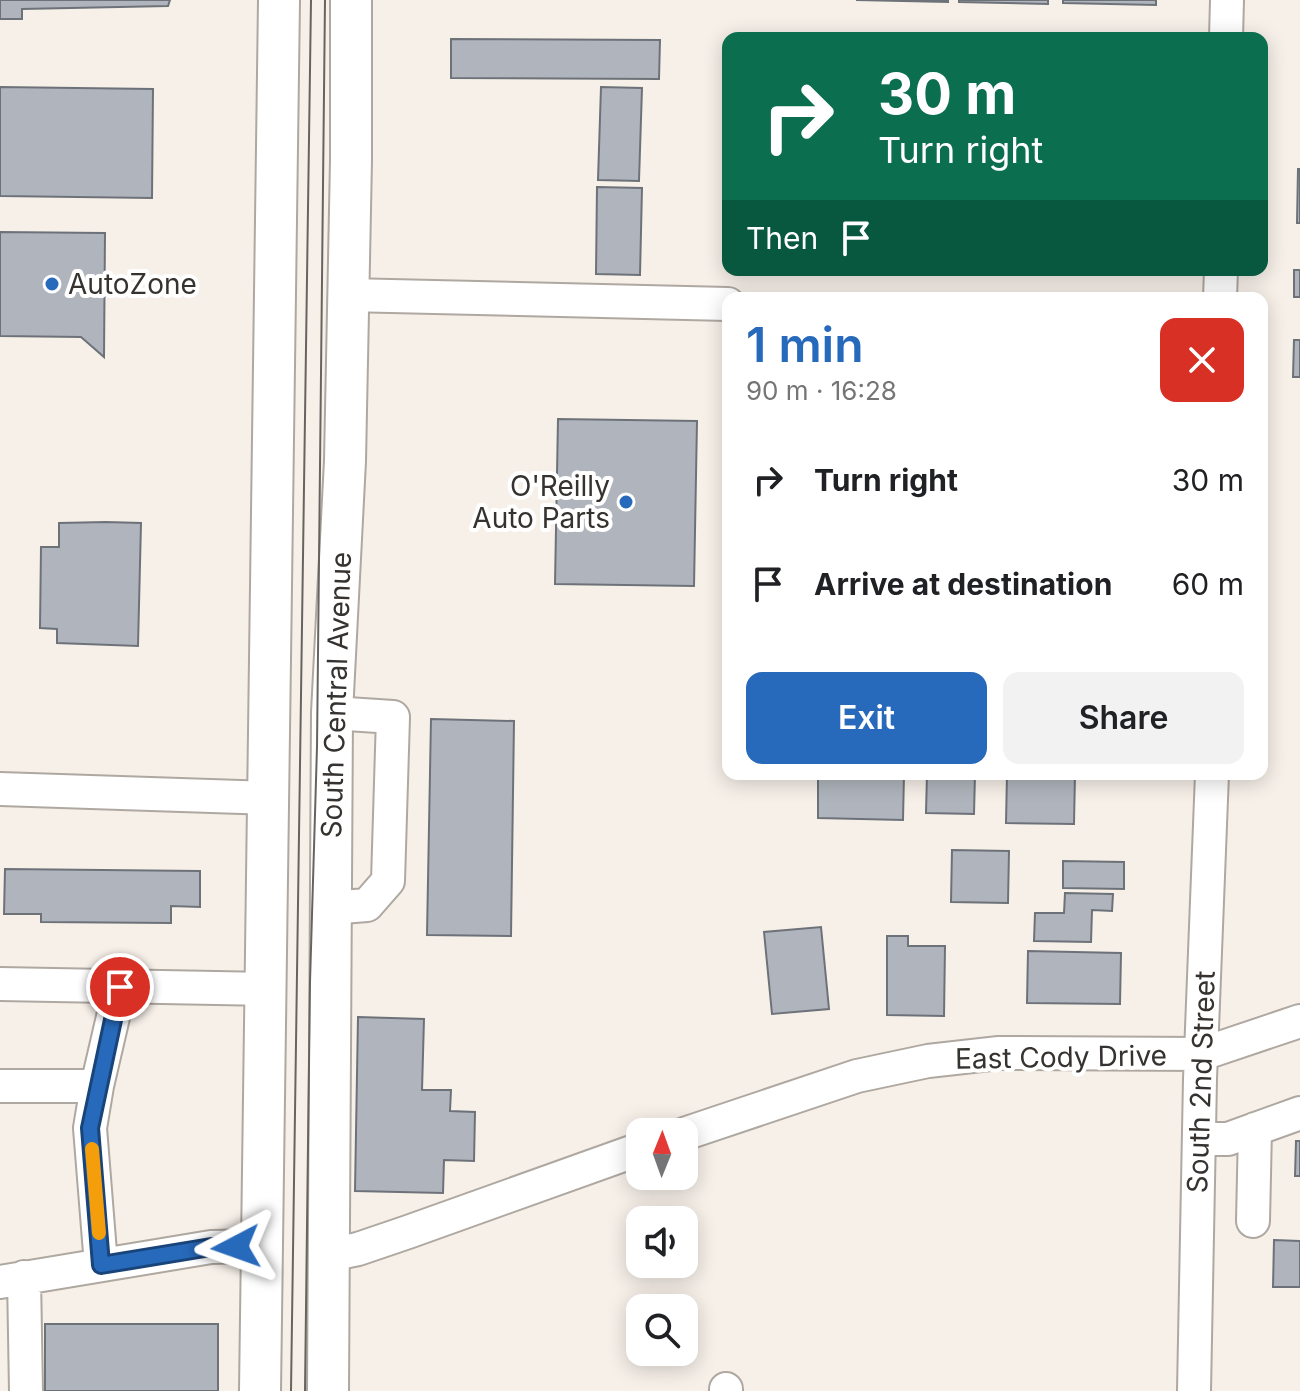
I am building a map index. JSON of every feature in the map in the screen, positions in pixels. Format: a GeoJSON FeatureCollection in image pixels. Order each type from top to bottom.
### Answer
{"type":"FeatureCollection","features":[{"type":"Feature","properties":{"kind":"main road"},"geometry":{"type":"LineString","coordinates":[[260,1391],[279,0]]}},
{"type":"Feature","properties":{"kind":"main road","name":"South Central Avenue"},"geometry":{"type":"LineString","coordinates":[[328,1391],[332,713],[345,461],[351,0]]}},
{"type":"Feature","properties":{"kind":"street"},"geometry":{"type":"LineString","coordinates":[[1226,32],[1227,0]]}},
{"type":"Feature","properties":{"kind":"street"},"geometry":{"type":"LineString","coordinates":[[347,295],[722,304]]}},
{"type":"Feature","properties":{"kind":"street"},"geometry":{"type":"LineString","coordinates":[[329,908],[367,905],[388,881],[393,717],[332,713]]}},
{"type":"Feature","properties":{"kind":"street","name":"South 2nd Street"},"geometry":{"type":"LineString","coordinates":[[1194,1391],[1212,780]]}},
{"type":"Feature","properties":{"kind":"street"},"geometry":{"type":"LineString","coordinates":[[0,789],[268,798]]}},
{"type":"Feature","properties":{"kind":"street"},"geometry":{"type":"LineString","coordinates":[[0,984],[265,989]]}},
{"type":"Feature","properties":{"kind":"street"},"geometry":{"type":"LineString","coordinates":[[101,1265],[90,1128],[120,987]]}},
{"type":"Feature","properties":{"kind":"street","name":"East Cody Drive"},"geometry":{"type":"LineString","coordinates":[[698,1129],[857,1076],[928,1061],[999,1053],[1202,1054],[1300,1021]]}},
{"type":"Feature","properties":{"kind":"street"},"geometry":{"type":"LineString","coordinates":[[0,1086],[97,1086]]}},
{"type":"Feature","properties":{"kind":"street"},"geometry":{"type":"LineString","coordinates":[[1199,1139],[1228,1139],[1300,1113]]}},
{"type":"Feature","properties":{"kind":"street"},"geometry":{"type":"LineString","coordinates":[[1253,1221],[1255,1129]]}},
{"type":"Feature","properties":{"kind":"street"},"geometry":{"type":"LineString","coordinates":[[329,1255],[408,1232],[626,1154]]}},
{"type":"Feature","properties":{"kind":"street"},"geometry":{"type":"LineString","coordinates":[[26,1391],[12,1280],[211,1247],[261,1246]]}},
{"type":"Feature","properties":{"kind":"building"},"geometry":{"type":"Polygon","coordinates":[[[0,0],[170,0],[168,6],[22,9],[22,19],[0,19],[0,0]]]}},
{"type":"Feature","properties":{"kind":"building"},"geometry":{"type":"Polygon","coordinates":[[[856,0],[948,0],[948,2],[856,0]]]}},
{"type":"Feature","properties":{"kind":"building"},"geometry":{"type":"Polygon","coordinates":[[[1048,0],[1048,4],[959,2],[1048,0]]]}},
{"type":"Feature","properties":{"kind":"building"},"geometry":{"type":"Polygon","coordinates":[[[1063,0],[1156,0],[1156,5],[1063,3],[1063,0]]]}},
{"type":"Feature","properties":{"kind":"building"},"geometry":{"type":"Polygon","coordinates":[[[451,39],[660,40],[659,79],[451,78],[451,39]]]}},
{"type":"Feature","properties":{"kind":"building"},"geometry":{"type":"Polygon","coordinates":[[[0,87],[153,89],[152,198],[0,196],[0,87]]]}},
{"type":"Feature","properties":{"kind":"building"},"geometry":{"type":"Polygon","coordinates":[[[601,87],[642,88],[639,181],[598,180],[601,87]]]}},
{"type":"Feature","properties":{"kind":"building"},"geometry":{"type":"Polygon","coordinates":[[[1300,169],[1300,223],[1297,223],[1300,169]]]}},
{"type":"Feature","properties":{"kind":"building"},"geometry":{"type":"Polygon","coordinates":[[[597,187],[642,188],[640,275],[596,274],[597,187]]]}},
{"type":"Feature","properties":{"kind":"building","name":"AutoZone"},"geometry":{"type":"Polygon","coordinates":[[[0,232],[105,233],[104,357],[81,337],[0,336],[0,232]]]}},
{"type":"Feature","properties":{"kind":"building"},"geometry":{"type":"Polygon","coordinates":[[[1294,270],[1300,270],[1300,297],[1294,297],[1294,270]]]}},
{"type":"Feature","properties":{"kind":"building"},"geometry":{"type":"Polygon","coordinates":[[[1294,340],[1300,340],[1300,377],[1293,377],[1294,340]]]}},
{"type":"Feature","properties":{"kind":"building","name":"O'Reilly Auto Parts"},"geometry":{"type":"Polygon","coordinates":[[[558,419],[697,421],[694,586],[555,584],[558,419]]]}},
{"type":"Feature","properties":{"kind":"building"},"geometry":{"type":"Polygon","coordinates":[[[59,523],[141,523],[138,646],[57,643],[57,629],[40,628],[41,547],[59,547],[59,523]]]}},
{"type":"Feature","properties":{"kind":"building"},"geometry":{"type":"Polygon","coordinates":[[[431,719],[514,721],[511,936],[427,935],[431,719]]]}},
{"type":"Feature","properties":{"kind":"building"},"geometry":{"type":"Polygon","coordinates":[[[818,780],[904,780],[903,820],[818,818],[818,780]]]}},
{"type":"Feature","properties":{"kind":"building"},"geometry":{"type":"Polygon","coordinates":[[[927,780],[975,780],[974,814],[926,813],[927,780]]]}},
{"type":"Feature","properties":{"kind":"building"},"geometry":{"type":"Polygon","coordinates":[[[1007,780],[1075,780],[1074,824],[1006,823],[1007,780]]]}},
{"type":"Feature","properties":{"kind":"building"},"geometry":{"type":"Polygon","coordinates":[[[952,850],[1009,851],[1008,903],[951,902],[952,850]]]}},
{"type":"Feature","properties":{"kind":"building"},"geometry":{"type":"Polygon","coordinates":[[[1063,861],[1124,862],[1124,889],[1063,888],[1063,861]]]}},
{"type":"Feature","properties":{"kind":"building"},"geometry":{"type":"Polygon","coordinates":[[[5,869],[200,871],[200,907],[171,906],[171,923],[41,922],[41,914],[4,914],[5,869]]]}},
{"type":"Feature","properties":{"kind":"building"},"geometry":{"type":"Polygon","coordinates":[[[1065,893],[1113,894],[1112,911],[1092,910],[1091,942],[1034,941],[1035,913],[1064,913],[1065,893]]]}},
{"type":"Feature","properties":{"kind":"building"},"geometry":{"type":"Polygon","coordinates":[[[821,927],[829,1009],[772,1014],[764,932],[821,927]]]}},
{"type":"Feature","properties":{"kind":"building"},"geometry":{"type":"Polygon","coordinates":[[[887,936],[908,936],[908,946],[945,946],[944,1016],[887,1015],[887,936]]]}},
{"type":"Feature","properties":{"kind":"building"},"geometry":{"type":"Polygon","coordinates":[[[1028,951],[1121,953],[1120,1004],[1027,1003],[1028,951]]]}},
{"type":"Feature","properties":{"kind":"building"},"geometry":{"type":"Polygon","coordinates":[[[358,1017],[424,1019],[422,1090],[451,1090],[450,1111],[475,1112],[474,1161],[444,1160],[443,1193],[355,1191],[358,1017]]]}},
{"type":"Feature","properties":{"kind":"building"},"geometry":{"type":"Polygon","coordinates":[[[1296,1141],[1300,1141],[1300,1176],[1295,1176],[1296,1141]]]}},
{"type":"Feature","properties":{"kind":"building"},"geometry":{"type":"Polygon","coordinates":[[[1274,1240],[1300,1241],[1300,1287],[1273,1287],[1274,1240]]]}},
{"type":"Feature","properties":{"kind":"building"},"geometry":{"type":"Polygon","coordinates":[[[45,1324],[218,1324],[218,1391],[45,1391],[45,1324]]]}},
{"type":"Feature","properties":{"kind":"tram line"},"geometry":{"type":"LineString","coordinates":[[291,1391],[311,0]]}},
{"type":"Feature","properties":{"kind":"tram line"},"geometry":{"type":"LineString","coordinates":[[305,1391],[310,982],[317,747],[325,0]]}},
{"type":"Feature","properties":{"kind":"slow traffic"},"geometry":{"type":"LineString","coordinates":[[92,1149],[99,1233]]}},
{"type":"Feature","properties":{"kind":"place","name":"AutoZone"},"geometry":{"type":"Point","coordinates":[52,284]}},
{"type":"Feature","properties":{"kind":"place","name":"O'Reilly Auto Parts"},"geometry":{"type":"Point","coordinates":[626,502]}},
{"type":"Feature","properties":{"kind":"route"},"geometry":{"type":"LineString","coordinates":[[120,987],[90,1128],[101,1265],[211,1247],[236,1247]]}}]}
